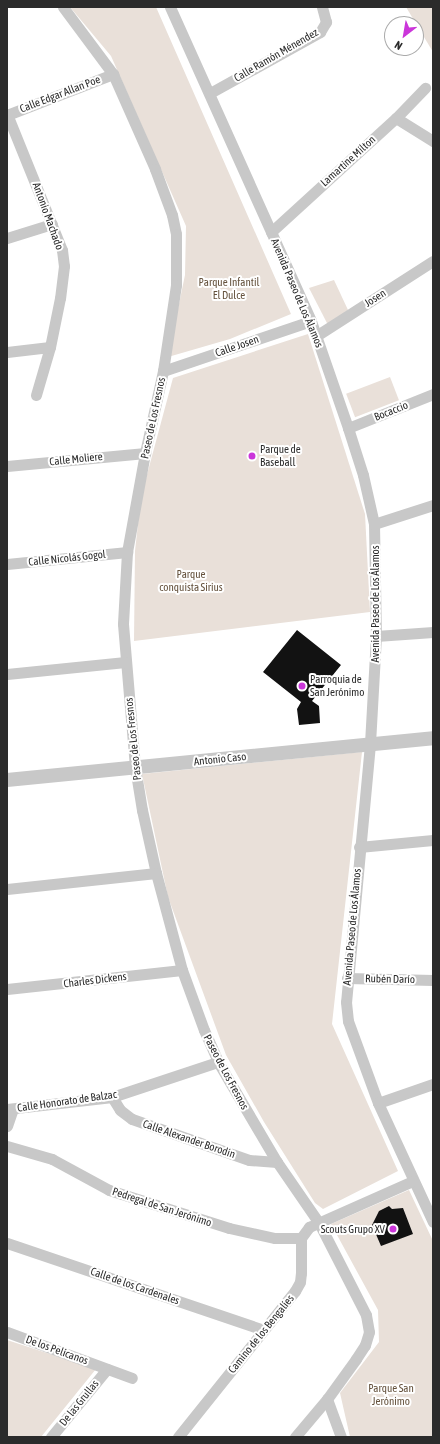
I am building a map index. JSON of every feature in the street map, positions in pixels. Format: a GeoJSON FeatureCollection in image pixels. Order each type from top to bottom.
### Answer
{"type":"FeatureCollection","features":[{"type":"Feature","properties":{"kind":"street","name":"Paseo de Los Fresnos"},"geometry":{"type":"LineString","coordinates":[[63,7],[113,74],[155,169],[172,215],[176,234],[176,285],[163,371],[145,452],[127,552],[123,624],[135,767],[142,810],[156,873],[182,970],[204,1030],[218,1062],[276,1162],[319,1223],[366,1315],[369,1332],[365,1345],[356,1360],[327,1399],[295,1437]]}},
{"type":"Feature","properties":{"kind":"street","name":"Avenida Paseo de Los Álamos"},"geometry":{"type":"LineString","coordinates":[[170,7],[210,93],[270,232],[311,321],[363,476],[374,524],[376,636],[370,744],[359,848],[346,1002],[348,1020],[378,1103],[433,1222]]}},
{"type":"Feature","properties":{"kind":"street","name":"Calle Ramón Ménendez"},"geometry":{"type":"LineString","coordinates":[[210,93],[320,32],[326,22],[322,7]]}},
{"type":"Feature","properties":{"kind":"street","name":"Calle Edgar Allan Poe"},"geometry":{"type":"LineString","coordinates":[[7,114],[113,74]]}},
{"type":"Feature","properties":{"kind":"street","name":"Lamartine Milton"},"geometry":{"type":"LineString","coordinates":[[270,232],[396,118],[425,88]]}},
{"type":"Feature","properties":{"kind":"street","name":"Antonio Machado"},"geometry":{"type":"LineString","coordinates":[[7,114],[62,250],[64,266],[60,298],[50,347],[36,395]]}},
{"type":"Feature","properties":{"kind":"street"},"geometry":{"type":"LineString","coordinates":[[396,118],[433,141]]}},
{"type":"Feature","properties":{"kind":"street"},"geometry":{"type":"LineString","coordinates":[[7,238],[52,224]]}},
{"type":"Feature","properties":{"kind":"street","name":"Josen"},"geometry":{"type":"LineString","coordinates":[[316,336],[433,261]]}},
{"type":"Feature","properties":{"kind":"street","name":"Calle Josen"},"geometry":{"type":"LineString","coordinates":[[163,371],[311,321]]}},
{"type":"Feature","properties":{"kind":"street"},"geometry":{"type":"LineString","coordinates":[[7,352],[50,347]]}},
{"type":"Feature","properties":{"kind":"street","name":"Bocaccio"},"geometry":{"type":"LineString","coordinates":[[348,428],[433,394]]}},
{"type":"Feature","properties":{"kind":"street","name":"Calle Moliere"},"geometry":{"type":"LineString","coordinates":[[7,466],[145,452]]}},
{"type":"Feature","properties":{"kind":"street"},"geometry":{"type":"LineString","coordinates":[[374,524],[433,505]]}},
{"type":"Feature","properties":{"kind":"street","name":"Calle Nicolás Gogol"},"geometry":{"type":"LineString","coordinates":[[7,564],[127,552]]}},
{"type":"Feature","properties":{"kind":"street"},"geometry":{"type":"LineString","coordinates":[[376,636],[433,632]]}},
{"type":"Feature","properties":{"kind":"street"},"geometry":{"type":"LineString","coordinates":[[7,674],[125,662]]}},
{"type":"Feature","properties":{"kind":"street","name":"Antonio Caso"},"geometry":{"type":"LineString","coordinates":[[7,780],[433,738]]}},
{"type":"Feature","properties":{"kind":"street"},"geometry":{"type":"LineString","coordinates":[[359,848],[433,840]]}},
{"type":"Feature","properties":{"kind":"street"},"geometry":{"type":"LineString","coordinates":[[7,889],[156,873]]}},
{"type":"Feature","properties":{"kind":"street","name":"Charles Dickens"},"geometry":{"type":"LineString","coordinates":[[7,989],[182,970]]}},
{"type":"Feature","properties":{"kind":"street","name":"Rubén Darío"},"geometry":{"type":"LineString","coordinates":[[348,978],[433,980]]}},
{"type":"Feature","properties":{"kind":"street","name":"Calle Honorato de Balzac"},"geometry":{"type":"LineString","coordinates":[[10,1109],[112,1098],[218,1062]]}},
{"type":"Feature","properties":{"kind":"street"},"geometry":{"type":"LineString","coordinates":[[378,1103],[433,1084]]}},
{"type":"Feature","properties":{"kind":"street","name":"Calle Alexander Borodin"},"geometry":{"type":"LineString","coordinates":[[112,1098],[120,1110],[132,1119],[249,1160],[276,1162]]}},
{"type":"Feature","properties":{"kind":"street"},"geometry":{"type":"LineString","coordinates":[[7,1126],[10,1109]]}},
{"type":"Feature","properties":{"kind":"street","name":"Pedregal de San Jerónimo"},"geometry":{"type":"LineString","coordinates":[[7,1146],[52,1159],[109,1190],[229,1228],[275,1238],[301,1238]]}},
{"type":"Feature","properties":{"kind":"street"},"geometry":{"type":"LineString","coordinates":[[301,1238],[310,1227],[413,1181]]}},
{"type":"Feature","properties":{"kind":"street","name":"Camino de los Bengalíes"},"geometry":{"type":"LineString","coordinates":[[178,1437],[295,1291],[300,1282],[301,1238]]}},
{"type":"Feature","properties":{"kind":"street","name":"Calle de los Cardenales"},"geometry":{"type":"LineString","coordinates":[[7,1243],[264,1330]]}},
{"type":"Feature","properties":{"kind":"street","name":"De los Pelícanos"},"geometry":{"type":"LineString","coordinates":[[7,1332],[132,1378]]}},
{"type":"Feature","properties":{"kind":"street","name":"De las Grullas"},"geometry":{"type":"LineString","coordinates":[[51,1437],[107,1368]]}},
{"type":"Feature","properties":{"kind":"street"},"geometry":{"type":"LineString","coordinates":[[327,1399],[341,1437]]}},
{"type":"Feature","properties":{"kind":"green space","name":"Parque Infantil El Dulce"},"geometry":{"type":"Polygon","coordinates":[[[70,7],[156,7],[291,314],[230,339],[168,357],[185,275],[186,226],[111,56],[70,7]]]}},
{"type":"Feature","properties":{"kind":"green space"},"geometry":{"type":"Polygon","coordinates":[[[406,7],[433,7],[433,52],[424,37],[424,16],[411,16],[406,7]]]}},
{"type":"Feature","properties":{"kind":"green space"},"geometry":{"type":"Polygon","coordinates":[[[334,280],[348,310],[328,325],[309,288],[334,280]]]}},
{"type":"Feature","properties":{"kind":"green space","name":"Parque conquista Sirius"},"geometry":{"type":"Polygon","coordinates":[[[308,334],[365,514],[370,612],[134,641],[135,551],[139,515],[145,482],[173,378],[308,334]]]}},
{"type":"Feature","properties":{"kind":"green space"},"geometry":{"type":"Polygon","coordinates":[[[390,377],[399,400],[355,417],[346,394],[390,377]]]}},
{"type":"Feature","properties":{"kind":"green space"},"geometry":{"type":"Polygon","coordinates":[[[362,752],[332,1024],[398,1171],[323,1209],[315,1203],[264,1122],[226,1055],[168,897],[142,774],[362,752]]]}},
{"type":"Feature","properties":{"kind":"green space","name":"Parque San Jerónimo"},"geometry":{"type":"Polygon","coordinates":[[[409,1190],[433,1241],[433,1437],[350,1437],[340,1393],[379,1342],[378,1310],[331,1224],[409,1190]]]}},
{"type":"Feature","properties":{"kind":"green space"},"geometry":{"type":"Polygon","coordinates":[[[7,1340],[96,1369],[41,1437],[7,1437],[7,1340]]]}},
{"type":"Feature","properties":{"kind":"building","name":"Parroquia de San Jerónimo"},"geometry":{"type":"Polygon","coordinates":[[[297,630],[341,665],[312,701],[319,706],[320,723],[299,725],[297,709],[301,702],[263,672],[297,630]]]}},
{"type":"Feature","properties":{"kind":"building","name":"Scouts Grupo XV"},"geometry":{"type":"Polygon","coordinates":[[[389,1206],[392,1209],[403,1208],[413,1234],[381,1246],[372,1225],[379,1211],[389,1206]]]}},
{"type":"Feature","properties":{"kind":"place","name":"Parque de Baseball"},"geometry":{"type":"Point","coordinates":[252,456]}},
{"type":"Feature","properties":{"kind":"place","name":"Parroquia de San Jerónimo"},"geometry":{"type":"Point","coordinates":[302,686]}},
{"type":"Feature","properties":{"kind":"place","name":"Scouts Grupo XV"},"geometry":{"type":"Point","coordinates":[393,1229]}}]}
